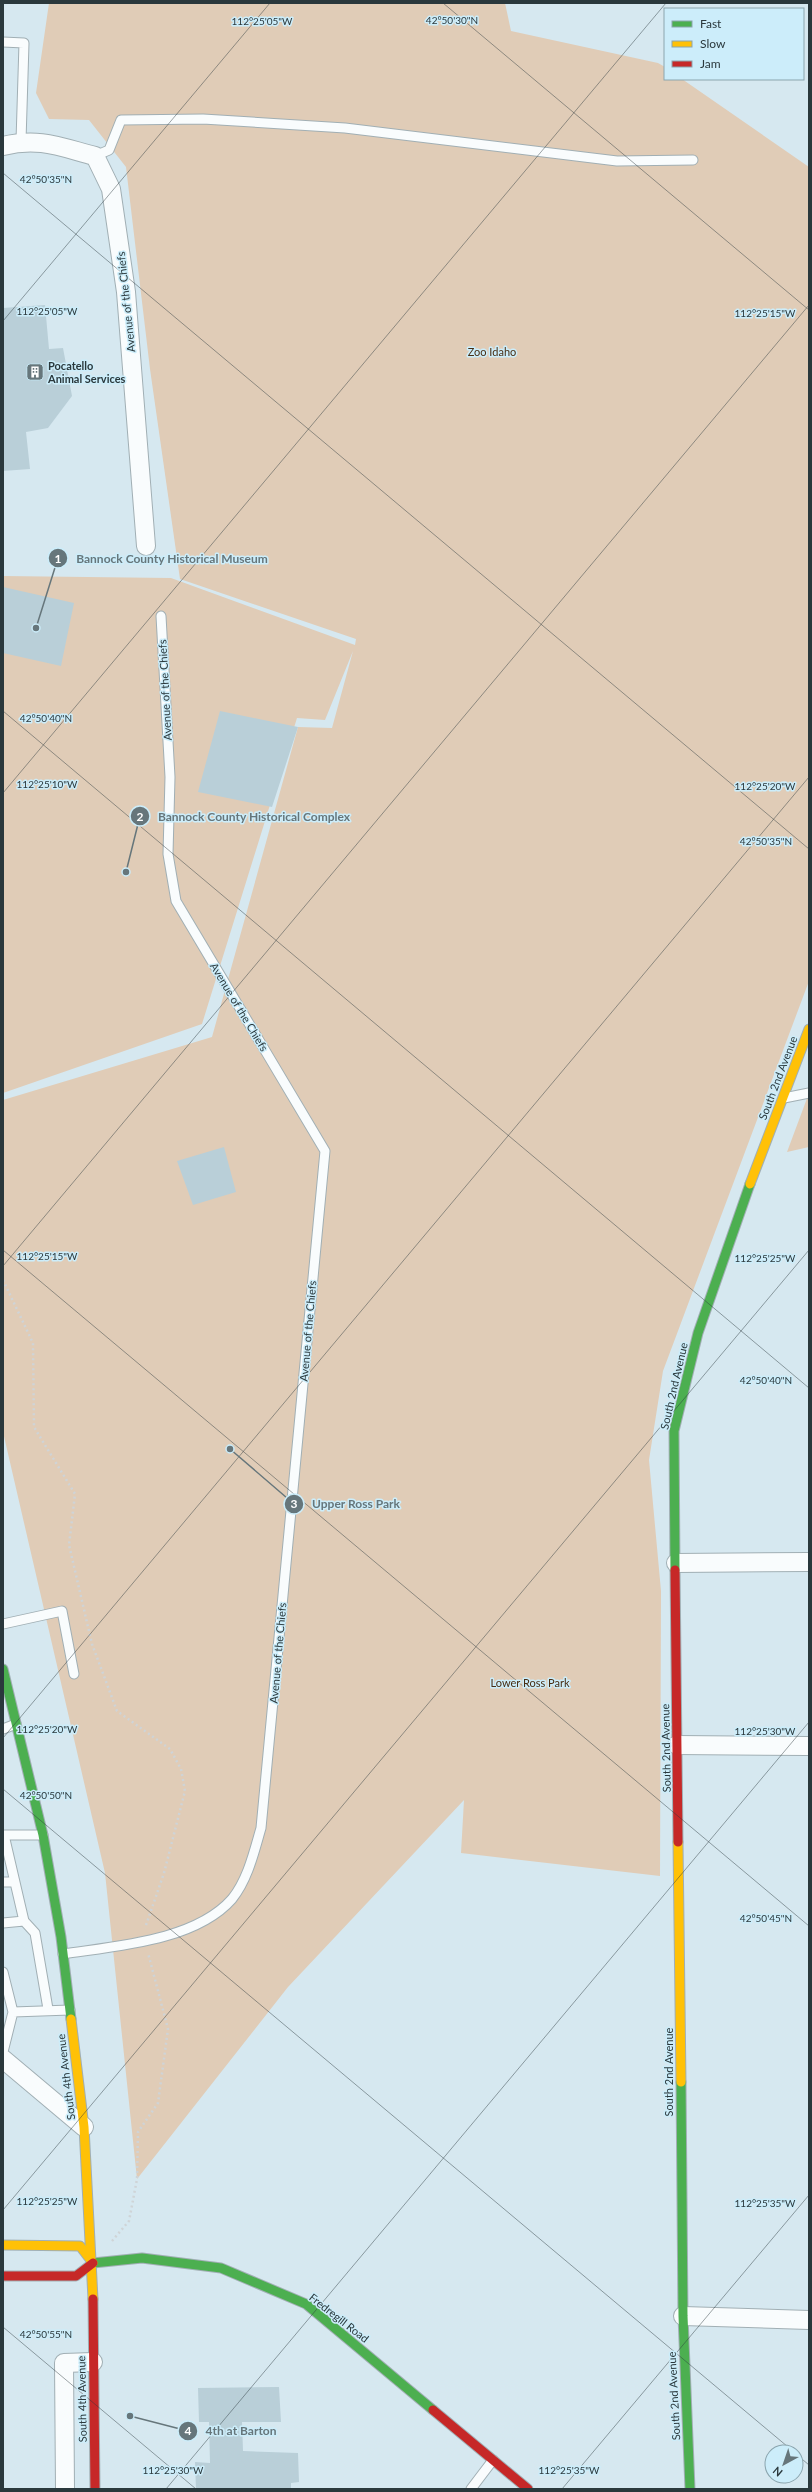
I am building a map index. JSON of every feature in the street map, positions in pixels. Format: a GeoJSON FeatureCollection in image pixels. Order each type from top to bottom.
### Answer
{"type":"FeatureCollection","features":[{"type":"Feature","properties":{"kind":"street"},"geometry":{"type":"LineString","coordinates":[[3,146],[21,141],[39,141],[94,156]]}},
{"type":"Feature","properties":{"kind":"street","name":"Avenue of the Chiefs"},"geometry":{"type":"LineString","coordinates":[[94,156],[111,189],[126,292],[146,546]]}},
{"type":"Feature","properties":{"kind":"street","name":"South 2nd Avenue"},"geometry":{"type":"LineString","coordinates":[[690,2489],[682,2316],[680,1823],[677,1745],[674,1431],[698,1333],[735,1223],[809,1029]]}},
{"type":"Feature","properties":{"kind":"street"},"geometry":{"type":"LineString","coordinates":[[676,1563],[809,1562]]}},
{"type":"Feature","properties":{"kind":"street","name":"South 4th Avenue"},"geometry":{"type":"LineString","coordinates":[[3,1670],[43,1834],[63,1954],[84,2127],[93,2263],[95,2489]]}},
{"type":"Feature","properties":{"kind":"street"},"geometry":{"type":"LineString","coordinates":[[677,1745],[809,1746]]}},
{"type":"Feature","properties":{"kind":"street"},"geometry":{"type":"LineString","coordinates":[[3,2059],[84,2127]]}},
{"type":"Feature","properties":{"kind":"street"},"geometry":{"type":"LineString","coordinates":[[3,2245],[80,2246],[93,2263],[76,2276],[3,2276]]}},
{"type":"Feature","properties":{"kind":"street","name":"Fredregill Road"},"geometry":{"type":"LineString","coordinates":[[93,2263],[142,2258],[221,2268],[306,2304],[528,2489]]}},
{"type":"Feature","properties":{"kind":"street"},"geometry":{"type":"LineString","coordinates":[[682,2316],[809,2320]]}},
{"type":"Feature","properties":{"kind":"street"},"geometry":{"type":"LineString","coordinates":[[65,2489],[64,2363],[93,2362]]}},
{"type":"Feature","properties":{"kind":"lane"},"geometry":{"type":"LineString","coordinates":[[3,42],[24,43],[21,141]]}},
{"type":"Feature","properties":{"kind":"lane"},"geometry":{"type":"LineString","coordinates":[[94,156],[109,150],[121,120],[203,119],[346,128],[617,161],[693,160]]}},
{"type":"Feature","properties":{"kind":"lane","name":"Avenue of the Chiefs"},"geometry":{"type":"LineString","coordinates":[[63,1954],[142,1942],[190,1927],[217,1914],[233,1898],[249,1869],[261,1828],[325,1151],[176,901],[168,854],[170,777],[161,616]]}},
{"type":"Feature","properties":{"kind":"lane"},"geometry":{"type":"LineString","coordinates":[[783,1099],[809,1093]]}},
{"type":"Feature","properties":{"kind":"lane"},"geometry":{"type":"LineString","coordinates":[[3,1624],[62,1611],[74,1674]]}},
{"type":"Feature","properties":{"kind":"lane"},"geometry":{"type":"LineString","coordinates":[[3,1729],[16,1724]]}},
{"type":"Feature","properties":{"kind":"lane"},"geometry":{"type":"LineString","coordinates":[[43,1834],[4,1833],[24,1920],[35,1933],[48,2009]]}},
{"type":"Feature","properties":{"kind":"lane"},"geometry":{"type":"LineString","coordinates":[[3,1882],[15,1882]]}},
{"type":"Feature","properties":{"kind":"lane"},"geometry":{"type":"LineString","coordinates":[[3,1923],[24,1920]]}},
{"type":"Feature","properties":{"kind":"lane"},"geometry":{"type":"LineString","coordinates":[[3,1972],[13,2012],[3,2052]]}},
{"type":"Feature","properties":{"kind":"lane"},"geometry":{"type":"LineString","coordinates":[[13,2012],[48,2009],[70,2010]]}},
{"type":"Feature","properties":{"kind":"lane"},"geometry":{"type":"LineString","coordinates":[[471,2489],[493,2460]]}},
{"type":"Feature","properties":{"kind":"path"},"geometry":{"type":"LineString","coordinates":[[3,1280],[33,1343],[34,1427],[75,1494],[69,1545],[92,1644],[117,1711],[170,1750],[181,1769],[185,1790],[164,1873],[148,1916],[142,1942],[152,1962],[168,2029],[158,2103],[138,2132],[136,2179],[129,2222],[93,2263]]}},
{"type":"Feature","properties":{"kind":"green space"},"geometry":{"type":"Polygon","coordinates":[[[49,3],[505,3],[511,31],[658,63],[664,66],[664,80],[683,80],[809,167],[809,981],[663,1371],[649,1460],[661,1591],[660,1876],[461,1853],[464,1800],[288,1987],[137,2179],[105,1873],[3,1432],[3,1100],[212,1037],[298,727],[332,728],[353,651],[325,720],[297,718],[202,1024],[3,1093],[3,576],[171,578],[355,645],[356,639],[180,579],[150,369],[126,167],[89,120],[49,119],[36,93],[49,3]]]}},
{"type":"Feature","properties":{"kind":"green space"},"geometry":{"type":"Polygon","coordinates":[[[809,1093],[809,1147],[787,1152],[809,1093]]]}},
{"type":"Feature","properties":{"kind":"building","name":"Pocatello Animal Services"},"geometry":{"type":"Polygon","coordinates":[[[45,305],[49,349],[63,348],[72,396],[48,428],[26,432],[30,469],[3,471],[3,308],[45,305]]]}},
{"type":"Feature","properties":{"kind":"building"},"geometry":{"type":"Polygon","coordinates":[[[3,587],[74,603],[61,666],[3,653],[3,587]]]}},
{"type":"Feature","properties":{"kind":"building"},"geometry":{"type":"Polygon","coordinates":[[[220,711],[298,727],[272,807],[198,792],[220,711]]]}},
{"type":"Feature","properties":{"kind":"building"},"geometry":{"type":"Polygon","coordinates":[[[224,1147],[236,1192],[193,1205],[177,1161],[224,1147]]]}},
{"type":"Feature","properties":{"kind":"building"},"geometry":{"type":"Polygon","coordinates":[[[279,2387],[281,2422],[242,2422],[243,2451],[298,2453],[299,2482],[291,2483],[291,2489],[196,2489],[195,2462],[210,2463],[209,2422],[199,2422],[198,2388],[279,2387]]]}},
{"type":"Feature","properties":{"kind":"traffic: fast"},"geometry":{"type":"LineString","coordinates":[[675,1570],[674,1431],[698,1333],[750,1184]]}},
{"type":"Feature","properties":{"kind":"traffic: fast"},"geometry":{"type":"LineString","coordinates":[[3,1669],[43,1835],[61,1937],[71,2019]]}},
{"type":"Feature","properties":{"kind":"traffic: fast"},"geometry":{"type":"LineString","coordinates":[[681,2082],[683,2316],[690,2489]]}},
{"type":"Feature","properties":{"kind":"traffic: fast"},"geometry":{"type":"LineString","coordinates":[[93,2263],[142,2258],[221,2268],[306,2304],[433,2410]]}},
{"type":"Feature","properties":{"kind":"traffic: slow"},"geometry":{"type":"LineString","coordinates":[[750,1184],[809,1029]]}},
{"type":"Feature","properties":{"kind":"traffic: slow"},"geometry":{"type":"LineString","coordinates":[[678,1842],[681,2082]]}},
{"type":"Feature","properties":{"kind":"traffic: slow"},"geometry":{"type":"LineString","coordinates":[[71,2019],[84,2127],[93,2299]]}},
{"type":"Feature","properties":{"kind":"traffic: slow"},"geometry":{"type":"LineString","coordinates":[[3,2245],[80,2246],[93,2263]]}},
{"type":"Feature","properties":{"kind":"traffic: jam"},"geometry":{"type":"LineString","coordinates":[[675,1570],[678,1842]]}},
{"type":"Feature","properties":{"kind":"traffic: jam"},"geometry":{"type":"LineString","coordinates":[[3,2276],[76,2276],[93,2263]]}},
{"type":"Feature","properties":{"kind":"traffic: jam"},"geometry":{"type":"LineString","coordinates":[[93,2299],[95,2489]]}},
{"type":"Feature","properties":{"kind":"traffic: jam"},"geometry":{"type":"LineString","coordinates":[[433,2410],[528,2489]]}},
{"type":"Feature","properties":{"kind":"place","name":"Pocatello Animal Services"},"geometry":{"type":"Point","coordinates":[35,372]}},
{"type":"Feature","properties":{"kind":"place","name":"Bannock County Historical Museum"},"geometry":{"type":"Point","coordinates":[36,628]}},
{"type":"Feature","properties":{"kind":"place","name":"Bannock County Historical Complex"},"geometry":{"type":"Point","coordinates":[126,872]}},
{"type":"Feature","properties":{"kind":"place","name":"Upper Ross Park"},"geometry":{"type":"Point","coordinates":[230,1449]}},
{"type":"Feature","properties":{"kind":"place","name":"4th at Barton"},"geometry":{"type":"Point","coordinates":[130,2416]}},
{"type":"Feature","properties":{"kind":"park label","name":"Zoo Idaho"},"geometry":{"type":"Point","coordinates":[492,352]}},
{"type":"Feature","properties":{"kind":"park label","name":"Lower Ross Park"},"geometry":{"type":"Point","coordinates":[530,1683]}}]}
